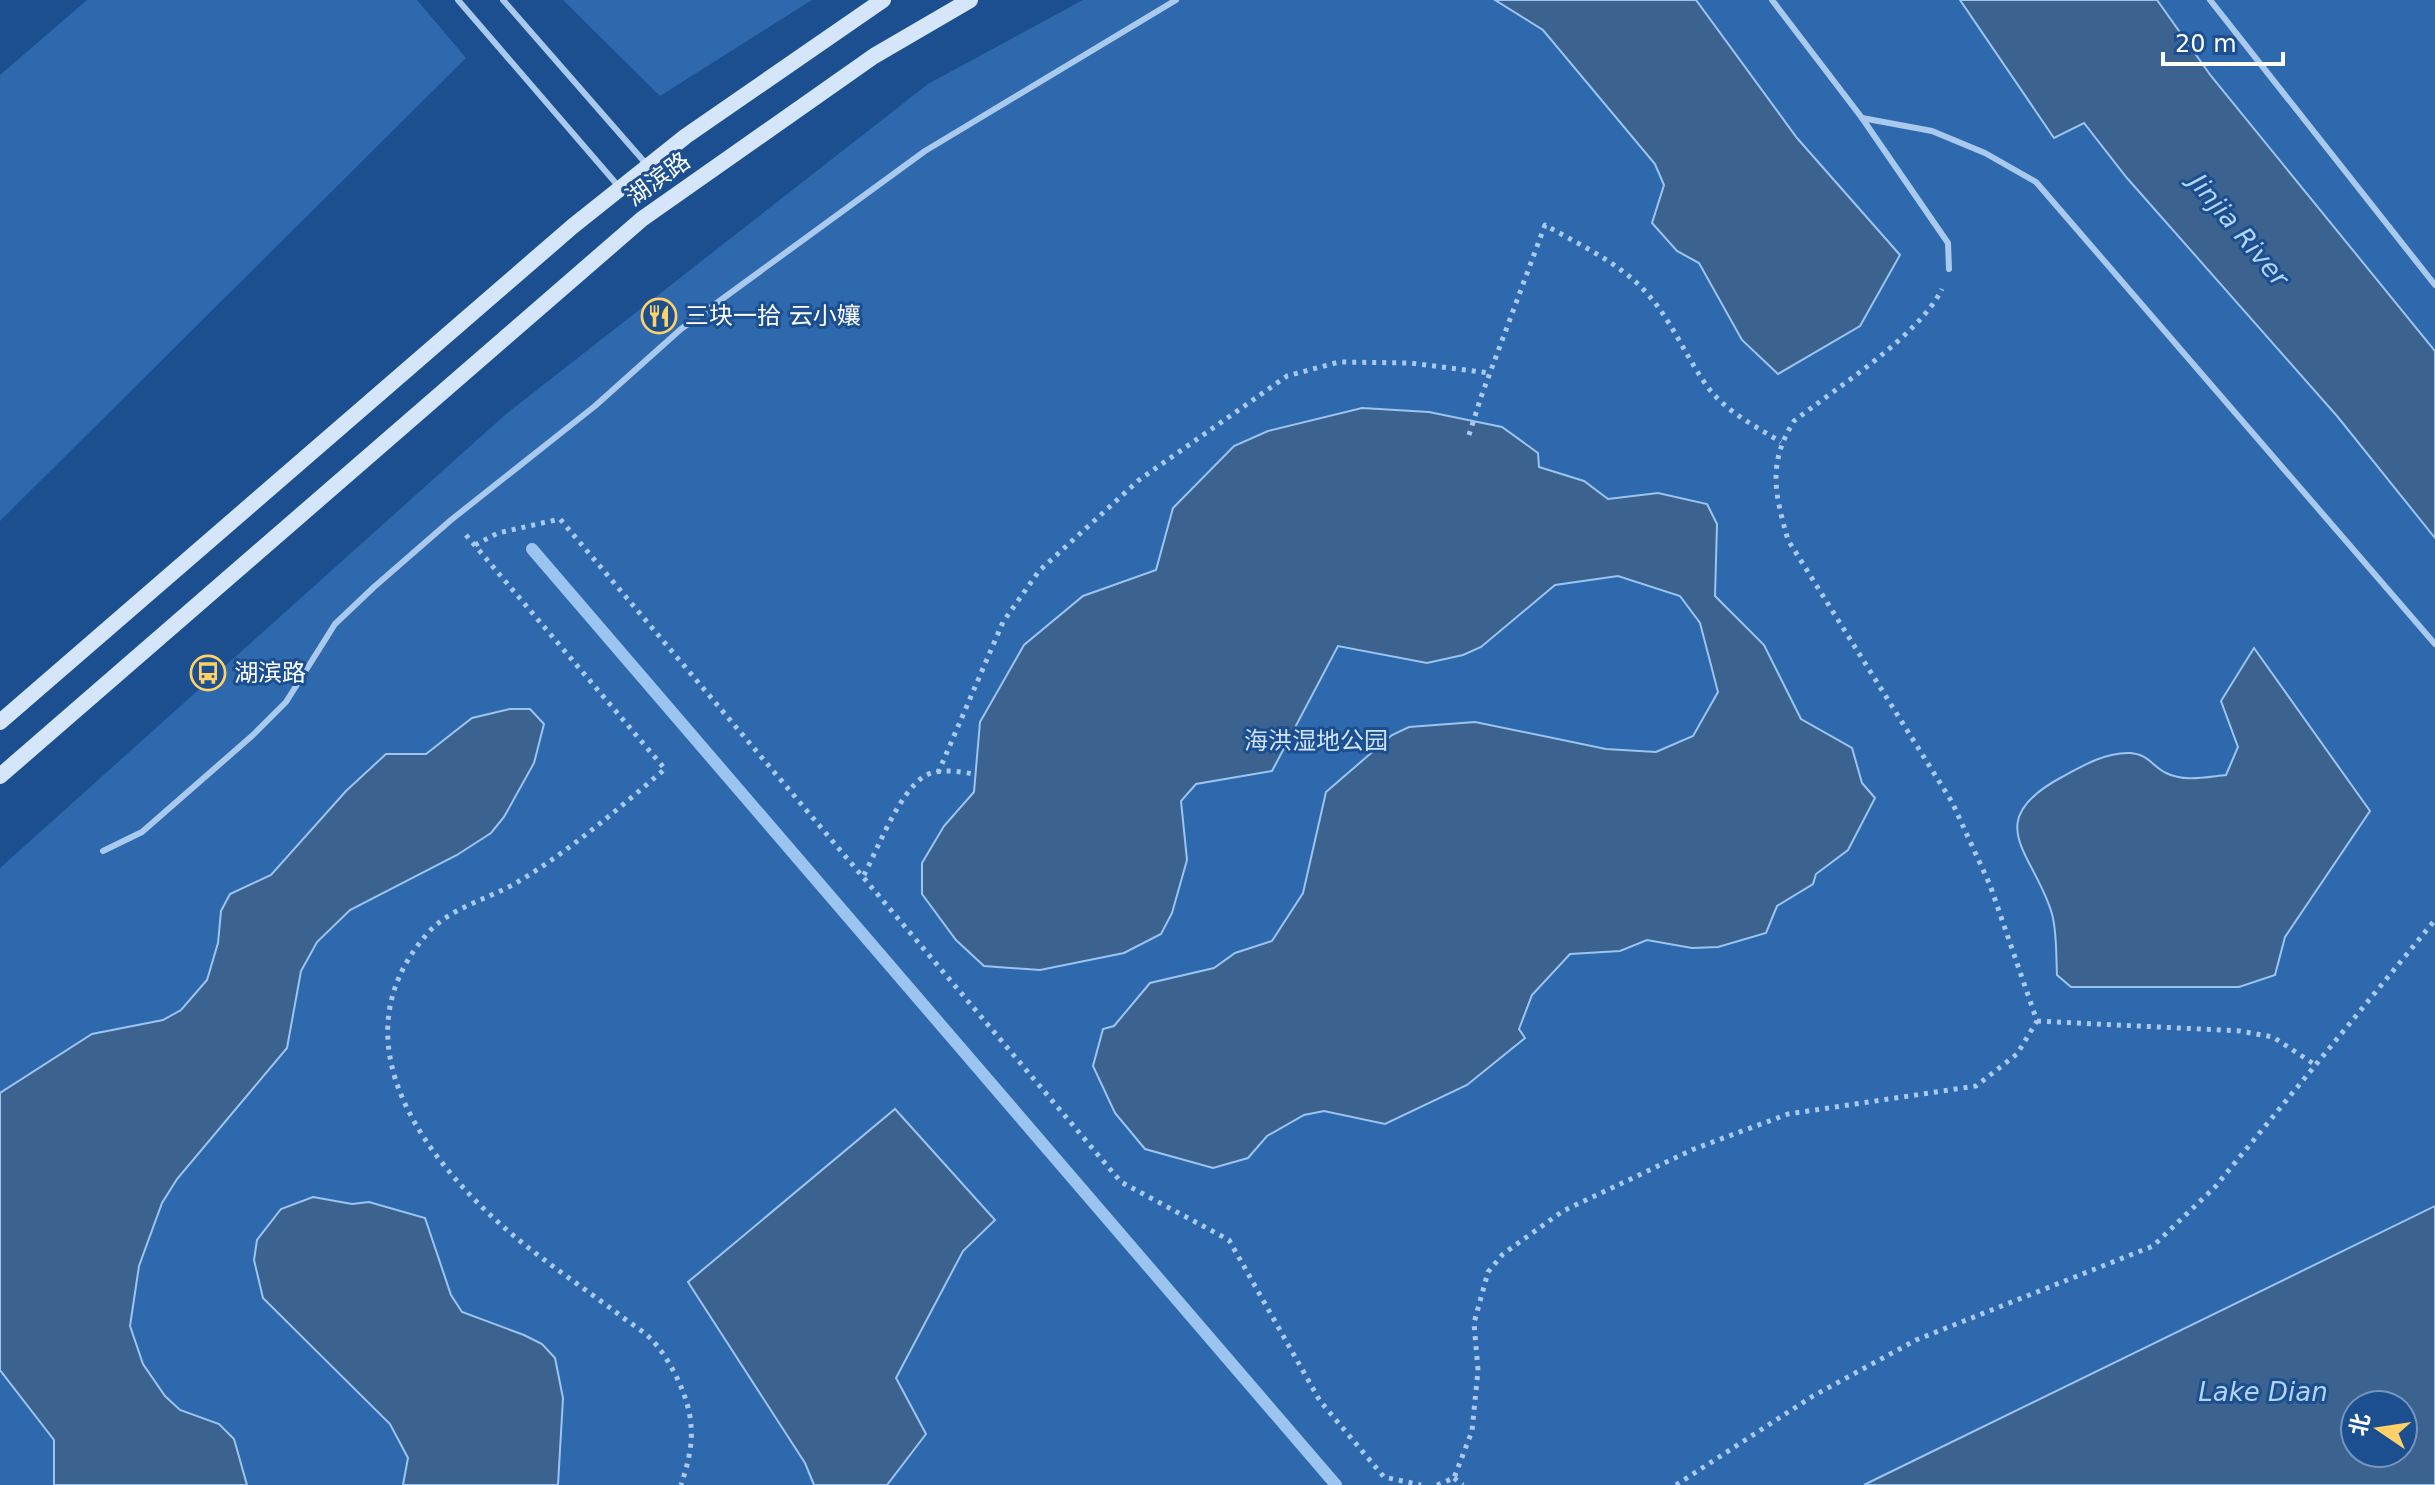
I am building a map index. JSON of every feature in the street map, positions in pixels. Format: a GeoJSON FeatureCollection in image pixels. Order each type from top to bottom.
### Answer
{"type":"FeatureCollection","features":[{"type":"Feature","properties":{"kind":"main road","name":"湖滨路"},"geometry":{"type":"LineString","coordinates":[[0,722],[561,236],[686,136],[883,0]]}},
{"type":"Feature","properties":{"kind":"main road","name":"湖滨路"},"geometry":{"type":"LineString","coordinates":[[0,776],[642,219],[874,56],[970,0]]}},
{"type":"Feature","properties":{"kind":"lane"},"geometry":{"type":"LineString","coordinates":[[458,0],[620,188]]}},
{"type":"Feature","properties":{"kind":"lane"},"geometry":{"type":"LineString","coordinates":[[503,0],[648,166]]}},
{"type":"Feature","properties":{"kind":"lane"},"geometry":{"type":"LineString","coordinates":[[103,851],[142,832],[253,735],[286,702],[335,624],[451,520],[595,406],[681,329],[925,151],[1176,0]]}},
{"type":"Feature","properties":{"kind":"lane"},"geometry":{"type":"LineString","coordinates":[[1772,0],[1862,118],[1948,243],[1949,269]]}},
{"type":"Feature","properties":{"kind":"lane"},"geometry":{"type":"LineString","coordinates":[[2210,0],[2435,285]]}},
{"type":"Feature","properties":{"kind":"lane"},"geometry":{"type":"LineString","coordinates":[[1862,118],[1932,131],[1985,153],[2036,182],[2435,644]]}},
{"type":"Feature","properties":{"kind":"path"},"geometry":{"type":"LineString","coordinates":[[1469,435],[1545,225],[1614,265],[1642,288],[1668,318],[1708,388],[1733,412],[1781,442]]}},
{"type":"Feature","properties":{"kind":"path"},"geometry":{"type":"LineString","coordinates":[[1949,269],[1941,292],[1928,313],[1910,331],[1794,421],[1781,442],[1774,466],[1788,540],[1952,802],[1990,885],[2037,1021]]}},
{"type":"Feature","properties":{"kind":"path"},"geometry":{"type":"LineString","coordinates":[[938,773],[1003,622],[1039,571],[1139,480],[1287,376],[1339,362],[1410,363],[1490,373]]}},
{"type":"Feature","properties":{"kind":"path"},"geometry":{"type":"LineString","coordinates":[[475,545],[498,533],[560,519],[1121,1182],[1229,1240],[1320,1401],[1384,1477],[1421,1485]]}},
{"type":"Feature","properties":{"kind":"path"},"geometry":{"type":"LineString","coordinates":[[451,520],[665,769],[575,846],[517,883],[460,909],[429,931],[406,961],[392,998],[386,1041],[398,1090],[426,1141],[470,1195],[519,1240],[652,1339],[666,1360],[680,1382],[691,1425],[687,1466],[681,1485]]}},
{"type":"Feature","properties":{"kind":"path"},"geometry":{"type":"LineString","coordinates":[[864,875],[905,798],[924,775],[952,770],[973,774]]}},
{"type":"Feature","properties":{"kind":"path"},"geometry":{"type":"LineString","coordinates":[[1676,1485],[1813,1396],[1916,1340],[2153,1246],[2215,1187],[2435,920]]}},
{"type":"Feature","properties":{"kind":"path"},"geometry":{"type":"LineString","coordinates":[[2037,1021],[2240,1031],[2273,1037],[2317,1066]]}},
{"type":"Feature","properties":{"kind":"path"},"geometry":{"type":"LineString","coordinates":[[1437,1485],[1454,1478],[1472,1431],[1478,1370],[1474,1323],[1488,1272],[1503,1254],[1563,1211],[1694,1149],[1788,1114],[1976,1086],[2017,1054],[2037,1021]]}},
{"type":"Feature","properties":{"kind":"path"},"geometry":{"type":"LineString","coordinates":[[1454,1478],[1463,1485]]}},
{"type":"Feature","properties":{"kind":"green space"},"geometry":{"type":"Polygon","coordinates":[[[87,0],[417,0],[466,58],[0,521],[0,75],[87,0]]]}},
{"type":"Feature","properties":{"kind":"green space"},"geometry":{"type":"Polygon","coordinates":[[[563,0],[812,0],[660,96],[563,0]]]}},
{"type":"Feature","properties":{"kind":"green space","name":"海洪湿地公园"},"geometry":{"type":"Polygon","coordinates":[[[1083,0],[2435,0],[2435,1206],[1864,1485],[0,1485],[0,868],[506,414],[928,84],[1083,0]]]}},
{"type":"Feature","properties":{"kind":"water"},"geometry":{"type":"Polygon","coordinates":[[[1495,0],[1696,0],[1797,138],[1900,255],[1860,326],[1778,374],[1742,340],[1699,263],[1677,251],[1652,223],[1664,185],[1655,164],[1543,30],[1495,0]]]}},
{"type":"Feature","properties":{"kind":"water","name":"Jinjia River"},"geometry":{"type":"Polygon","coordinates":[[[1960,0],[2157,0],[2211,76],[2435,351],[2435,538],[2337,416],[2127,178],[2084,123],[2054,138],[1960,0]]]}},
{"type":"Feature","properties":{"kind":"water"},"geometry":{"type":"Polygon","coordinates":[[[1362,408],[1429,412],[1502,427],[1538,453],[1539,467],[1584,481],[1608,499],[1658,493],[1707,504],[1717,524],[1715,596],[1764,645],[1801,719],[1852,748],[1862,783],[1875,798],[1848,850],[1816,874],[1813,884],[1777,906],[1766,933],[1718,947],[1692,948],[1647,940],[1620,951],[1570,954],[1532,995],[1519,1029],[1525,1038],[1467,1085],[1385,1124],[1324,1111],[1304,1115],[1267,1136],[1248,1158],[1213,1168],[1145,1149],[1115,1113],[1093,1066],[1103,1029],[1114,1026],[1150,983],[1214,968],[1235,953],[1272,941],[1303,893],[1326,792],[1392,735],[1409,727],[1475,722],[1606,749],[1656,752],[1693,736],[1718,692],[1700,623],[1680,596],[1618,576],[1555,585],[1481,647],[1463,655],[1427,663],[1338,646],[1272,771],[1196,784],[1181,801],[1187,860],[1172,913],[1161,934],[1124,953],[1040,970],[984,966],[956,940],[922,894],[922,863],[944,826],[974,792],[980,722],[1024,645],[1083,596],[1156,570],[1173,508],[1234,446],[1268,431],[1362,408]]]}},
{"type":"Feature","properties":{"kind":"water"},"geometry":{"type":"Polygon","coordinates":[[[2254,648],[2370,811],[2285,937],[2275,975],[2239,987],[2071,987],[2057,975],[2052,914],[2019,840],[2017,824],[2023,809],[2037,793],[2062,777],[2094,760],[2121,753],[2146,758],[2166,773],[2180,777],[2226,775],[2238,747],[2221,701],[2254,648]]]}},
{"type":"Feature","properties":{"kind":"water"},"geometry":{"type":"Polygon","coordinates":[[[510,709],[530,709],[544,724],[534,763],[504,817],[491,833],[457,855],[350,910],[317,942],[301,971],[287,1048],[177,1179],[162,1203],[139,1266],[130,1326],[143,1364],[165,1396],[180,1410],[219,1424],[234,1439],[247,1485],[54,1485],[54,1440],[0,1370],[0,1093],[92,1034],[163,1020],[181,1010],[207,980],[218,943],[221,911],[230,894],[271,875],[346,791],[386,754],[426,754],[472,718],[510,709]]]}},
{"type":"Feature","properties":{"kind":"water"},"geometry":{"type":"Polygon","coordinates":[[[895,1109],[995,1220],[963,1251],[896,1378],[926,1434],[887,1485],[814,1485],[805,1463],[688,1282],[895,1109]]]}},
{"type":"Feature","properties":{"kind":"water"},"geometry":{"type":"Polygon","coordinates":[[[313,1197],[352,1204],[369,1202],[425,1218],[451,1295],[462,1312],[524,1335],[542,1344],[555,1358],[563,1398],[558,1485],[403,1485],[408,1458],[390,1424],[263,1298],[254,1260],[257,1240],[281,1209],[313,1197]]]}},
{"type":"Feature","properties":{"kind":"water","name":"Lake Dian"},"geometry":{"type":"Polygon","coordinates":[[[2435,1206],[2435,1485],[1864,1485],[2435,1206]]]}},
{"type":"Feature","properties":{"kind":"waterway"},"geometry":{"type":"LineString","coordinates":[[532,549],[1336,1485]]}},
{"type":"Feature","properties":{"kind":"place","name":"三块一拾 云小孃"},"geometry":{"type":"Point","coordinates":[659,316]}},
{"type":"Feature","properties":{"kind":"place","name":"湖滨路"},"geometry":{"type":"Point","coordinates":[208,673]}}]}
